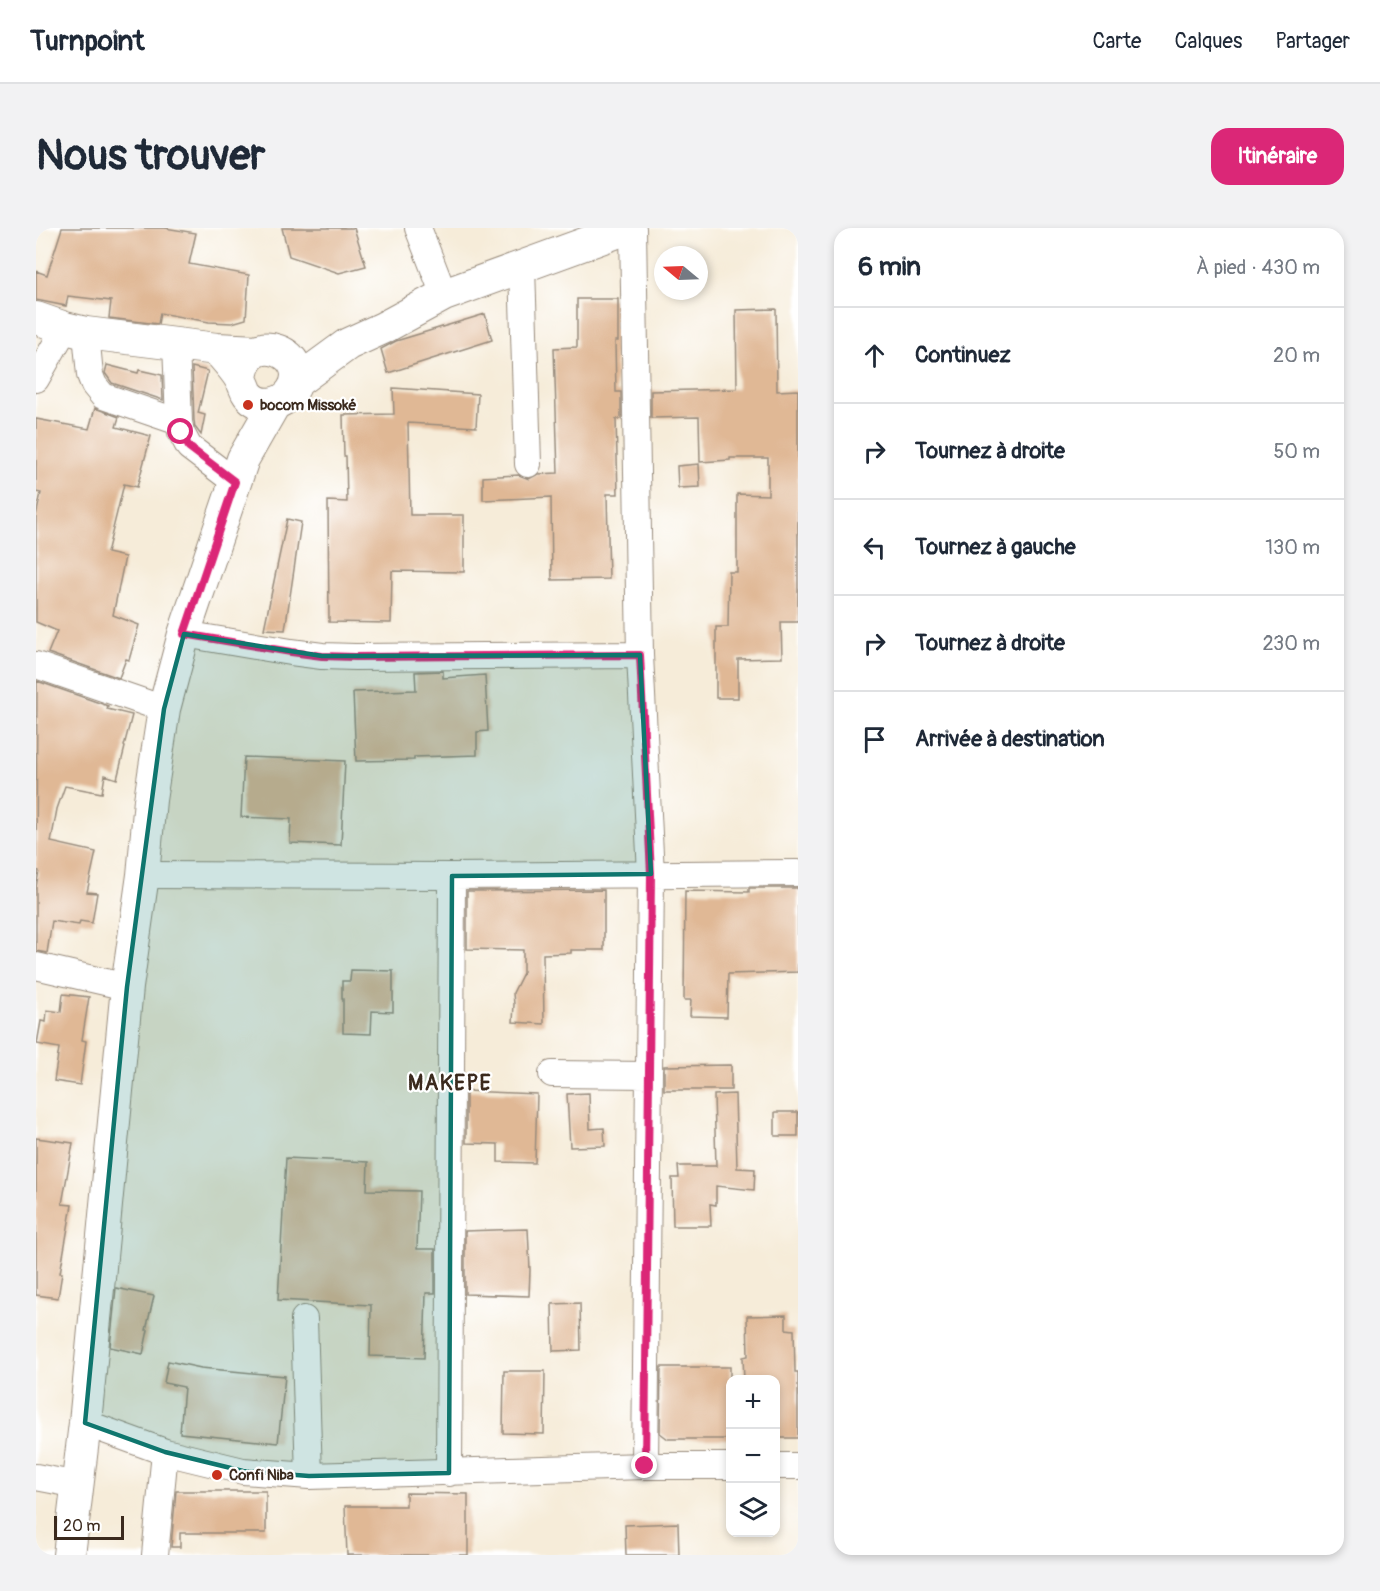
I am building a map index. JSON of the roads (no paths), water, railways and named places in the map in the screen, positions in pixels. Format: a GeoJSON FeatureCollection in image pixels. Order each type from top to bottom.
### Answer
{"type":"FeatureCollection","features":[{"type":"Feature","properties":{"kind":"main road"},"geometry":{"type":"LineString","coordinates":[[69,1555],[86,1424],[128,987],[143,875],[150,800],[164,709],[184,634],[265,390],[348,344],[444,296],[628,228]]}},
{"type":"Feature","properties":{"kind":"main road"},"geometry":{"type":"LineString","coordinates":[[36,318],[76,331],[217,349],[280,351],[294,364],[296,373],[265,390]]}},
{"type":"Feature","properties":{"kind":"main road"},"geometry":{"type":"LineString","coordinates":[[265,390],[242,368],[248,358],[264,350],[348,344]]}},
{"type":"Feature","properties":{"kind":"main road"},"geometry":{"type":"LineString","coordinates":[[217,349],[265,390]]}},
{"type":"Feature","properties":{"kind":"street"},"geometry":{"type":"LineString","coordinates":[[418,228],[444,296]]}},
{"type":"Feature","properties":{"kind":"street"},"geometry":{"type":"LineString","coordinates":[[633,228],[640,655],[651,874],[645,1466]]}},
{"type":"Feature","properties":{"kind":"street"},"geometry":{"type":"LineString","coordinates":[[522,267],[528,464]]}},
{"type":"Feature","properties":{"kind":"street"},"geometry":{"type":"LineString","coordinates":[[36,380],[76,331]]}},
{"type":"Feature","properties":{"kind":"street"},"geometry":{"type":"LineString","coordinates":[[76,331],[94,385],[103,396],[179,422]]}},
{"type":"Feature","properties":{"kind":"street"},"geometry":{"type":"LineString","coordinates":[[176,344],[181,432],[189,447],[239,471]]}},
{"type":"Feature","properties":{"kind":"street"},"geometry":{"type":"LineString","coordinates":[[184,634],[322,656],[640,655]]}},
{"type":"Feature","properties":{"kind":"street"},"geometry":{"type":"LineString","coordinates":[[36,665],[164,709]]}},
{"type":"Feature","properties":{"kind":"street"},"geometry":{"type":"LineString","coordinates":[[143,875],[452,876],[798,873]]}},
{"type":"Feature","properties":{"kind":"street"},"geometry":{"type":"LineString","coordinates":[[449,1473],[452,876]]}},
{"type":"Feature","properties":{"kind":"street"},"geometry":{"type":"LineString","coordinates":[[36,966],[128,987]]}},
{"type":"Feature","properties":{"kind":"street"},"geometry":{"type":"LineString","coordinates":[[552,1074],[649,1076]]}},
{"type":"Feature","properties":{"kind":"street"},"geometry":{"type":"LineString","coordinates":[[304,1319],[309,1476]]}},
{"type":"Feature","properties":{"kind":"street"},"geometry":{"type":"LineString","coordinates":[[86,1424],[165,1452],[243,1471],[309,1476],[645,1466],[726,1466]]}},
{"type":"Feature","properties":{"kind":"street"},"geometry":{"type":"LineString","coordinates":[[155,1555],[165,1452]]}},
{"type":"Feature","properties":{"kind":"street"},"geometry":{"type":"LineString","coordinates":[[780,1466],[798,1466]]}},
{"type":"Feature","properties":{"kind":"street"},"geometry":{"type":"LineString","coordinates":[[36,1477],[78,1485]]}},
{"type":"Feature","properties":{"kind":"place","name":"bocom Missoké"},"geometry":{"type":"Point","coordinates":[248,405]}},
{"type":"Feature","properties":{"kind":"place","name":"Confi Niba"},"geometry":{"type":"Point","coordinates":[217,1475]}},
{"type":"Feature","properties":{"kind":"district","name":"MAKEPE"},"geometry":{"type":"Point","coordinates":[450,1083]}}]}
